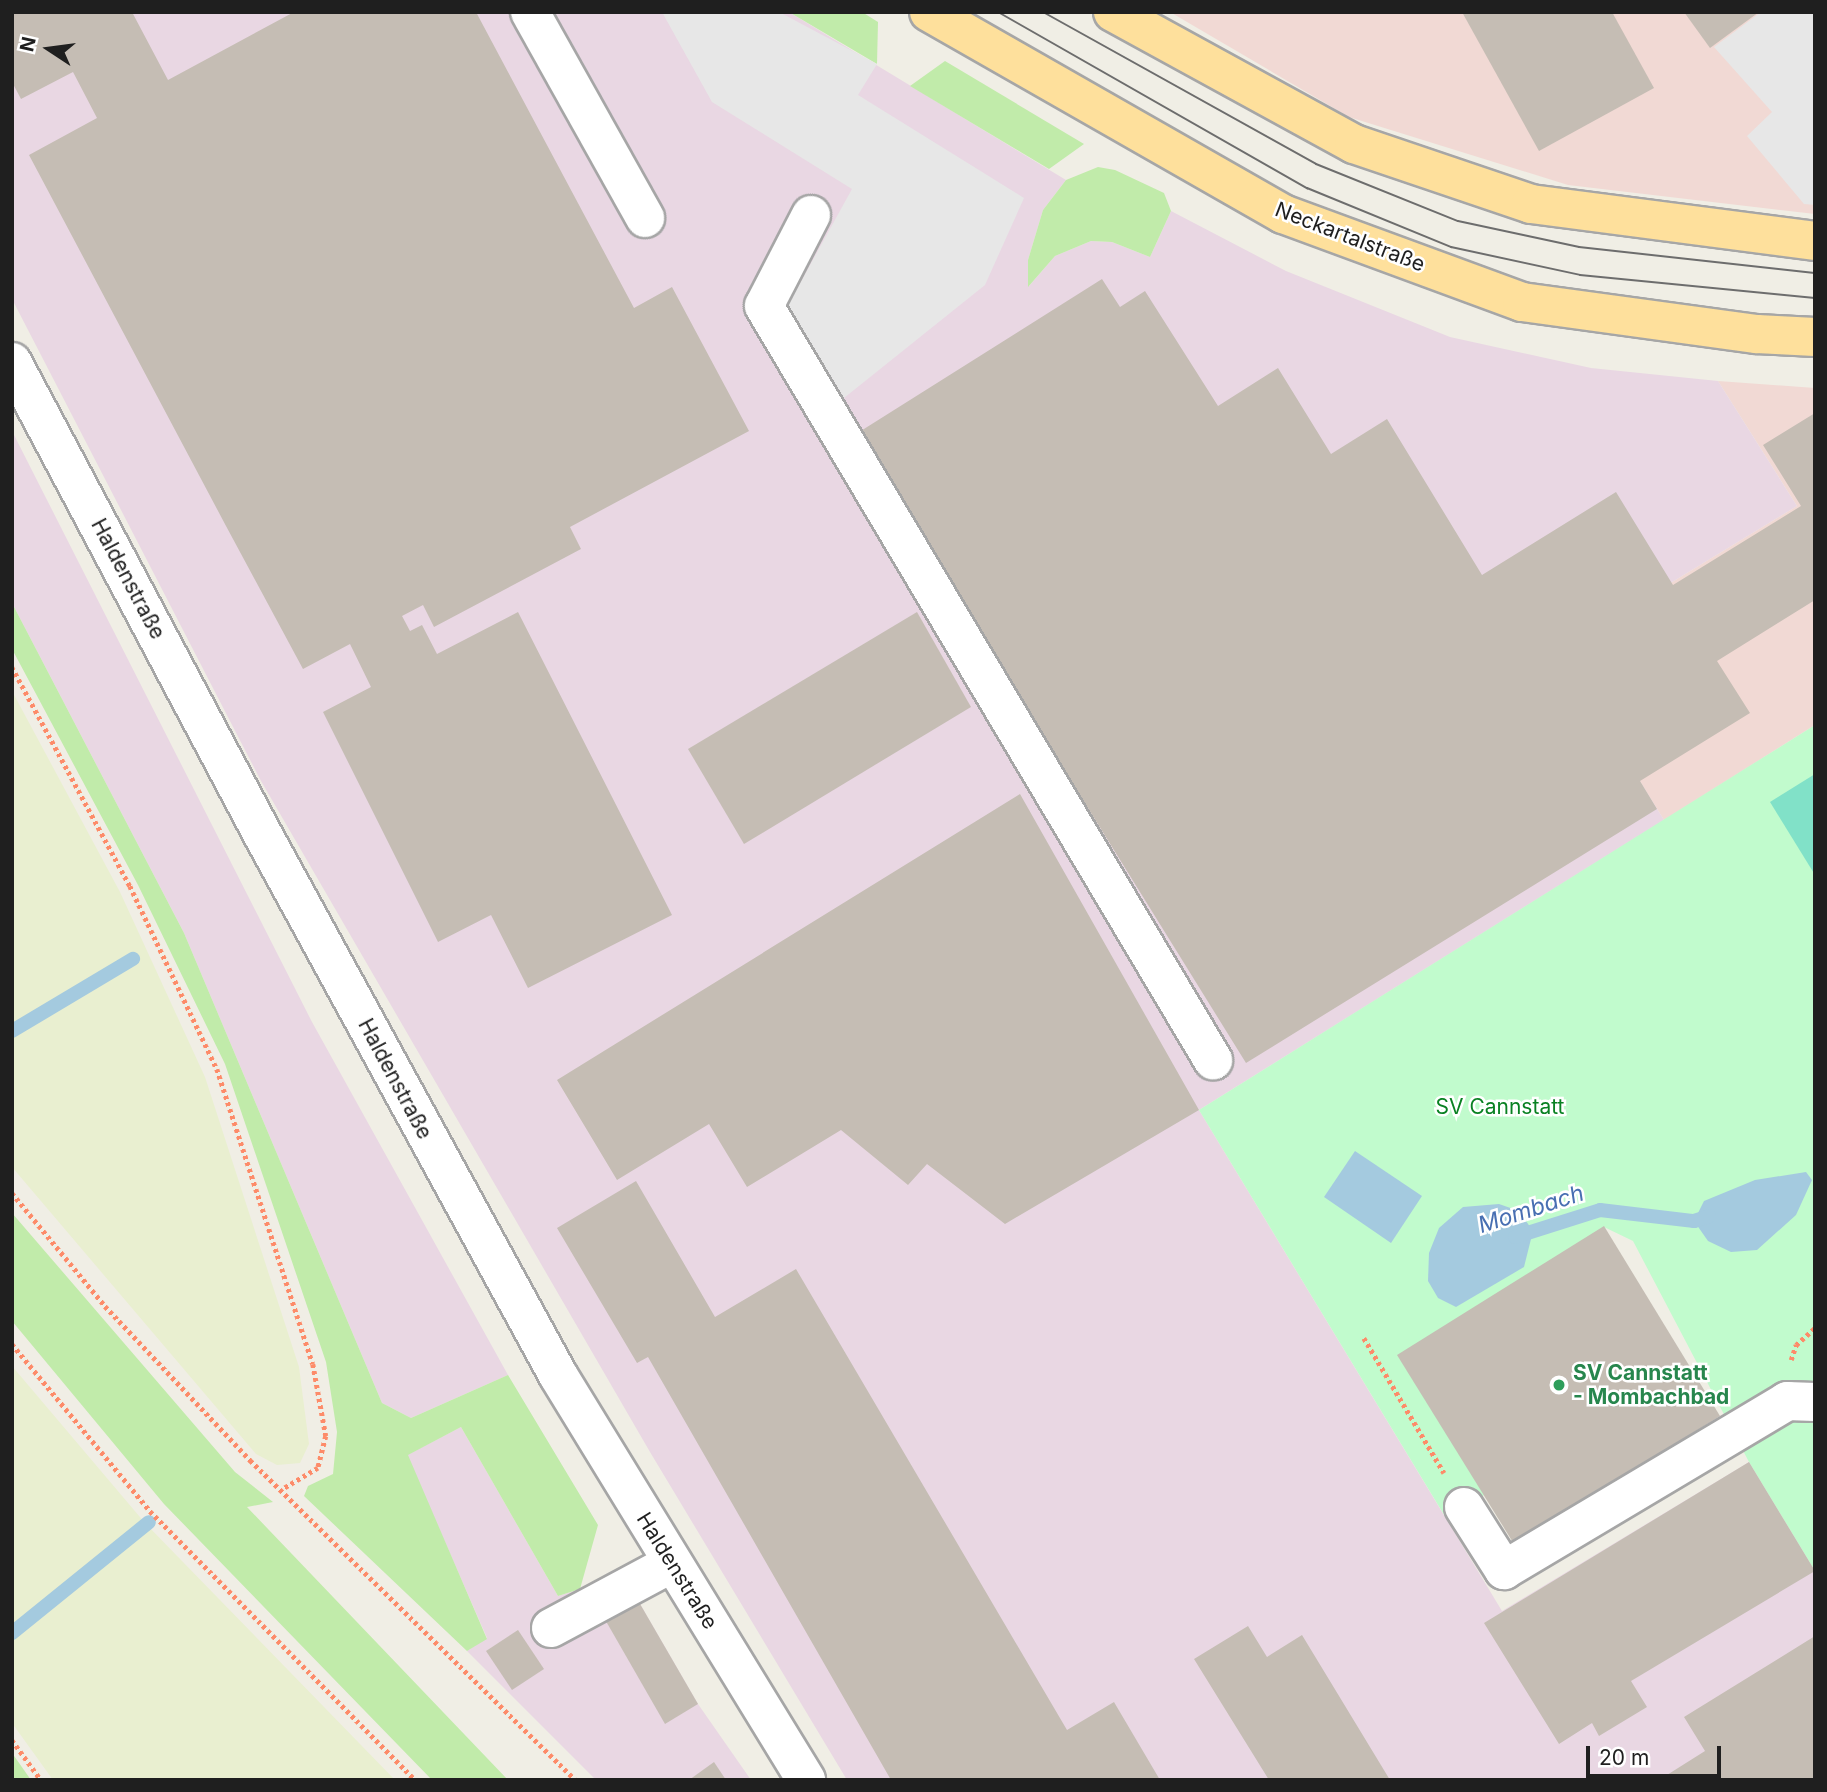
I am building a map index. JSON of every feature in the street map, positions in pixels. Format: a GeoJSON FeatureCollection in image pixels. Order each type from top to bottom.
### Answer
{"type":"FeatureCollection","features":[{"type":"Feature","properties":{"kind":"main road","name":"Neckartalstraße"},"geometry":{"type":"LineString","coordinates":[[929,12],[1283,214],[1509,297],[1757,334],[1815,337]]}},
{"type":"Feature","properties":{"kind":"main road"},"geometry":{"type":"LineString","coordinates":[[1113,12],[1354,144],[1531,204],[1815,241]]}},
{"type":"Feature","properties":{"kind":"street"},"geometry":{"type":"LineString","coordinates":[[530,12],[645,218]]}},
{"type":"Feature","properties":{"kind":"street"},"geometry":{"type":"LineString","coordinates":[[811,215],[764,306],[1213,1060]]}},
{"type":"Feature","properties":{"kind":"street","name":"Haldenstraße"},"geometry":{"type":"LineString","coordinates":[[12,362],[450,1182],[558,1375],[806,1780]]}},
{"type":"Feature","properties":{"kind":"street"},"geometry":{"type":"LineString","coordinates":[[1464,1507],[1504,1570],[1787,1401],[1815,1402]]}},
{"type":"Feature","properties":{"kind":"street"},"geometry":{"type":"LineString","coordinates":[[551,1628],[672,1563]]}},
{"type":"Feature","properties":{"kind":"path"},"geometry":{"type":"LineString","coordinates":[[12,667],[130,886],[217,1069],[313,1364],[326,1436],[318,1468],[283,1489]]}},
{"type":"Feature","properties":{"kind":"path"},"geometry":{"type":"LineString","coordinates":[[12,1193],[105,1306],[250,1460],[283,1489],[576,1780]]}},
{"type":"Feature","properties":{"kind":"path"},"geometry":{"type":"LineString","coordinates":[[12,1208],[21,1205]]}},
{"type":"Feature","properties":{"kind":"path"},"geometry":{"type":"LineString","coordinates":[[1364,1338],[1464,1507]]}},
{"type":"Feature","properties":{"kind":"path"},"geometry":{"type":"LineString","coordinates":[[12,1344],[150,1511],[415,1780]]}},
{"type":"Feature","properties":{"kind":"path"},"geometry":{"type":"LineString","coordinates":[[12,1740],[41,1780]]}},
{"type":"Feature","properties":{"kind":"shaded area"},"geometry":{"type":"Polygon","coordinates":[[[12,12],[789,12],[1066,180],[1043,210],[1028,260],[1029,286],[1055,256],[1091,241],[1112,242],[1150,257],[1171,211],[1286,271],[1450,337],[1591,368],[1718,381],[1797,506],[1559,651],[1664,820],[1199,1110],[1502,1611],[1749,1462],[1815,1571],[1815,1780],[847,1780],[650,1452],[261,781],[12,299],[12,12]]]}},
{"type":"Feature","properties":{"kind":"shaded area"},"geometry":{"type":"Polygon","coordinates":[[[662,12],[779,12],[877,64],[858,95],[1024,198],[985,285],[844,398],[788,305],[852,189],[712,102],[662,12]]]}},
{"type":"Feature","properties":{"kind":"shaded area"},"geometry":{"type":"Polygon","coordinates":[[[1170,12],[1815,12],[1815,214],[1568,185],[1349,117],[1170,12]]]}},
{"type":"Feature","properties":{"kind":"shaded area"},"geometry":{"type":"Polygon","coordinates":[[[1761,12],[1815,12],[1815,205],[1804,204],[1747,136],[1772,112],[1714,47],[1761,12]]]}},
{"type":"Feature","properties":{"kind":"shaded area"},"geometry":{"type":"Polygon","coordinates":[[[1718,381],[1815,388],[1815,725],[1664,820],[1559,651],[1797,506],[1718,381]]]}},
{"type":"Feature","properties":{"kind":"shaded area"},"geometry":{"type":"Polygon","coordinates":[[[12,431],[312,1022],[508,1375],[411,1418],[382,1403],[184,933],[12,603],[12,431]]]}},
{"type":"Feature","properties":{"kind":"shaded area"},"geometry":{"type":"Polygon","coordinates":[[[461,1427],[558,1596],[580,1589],[596,1621],[636,1597],[698,1704],[751,1780],[596,1780],[467,1651],[487,1638],[407,1455],[461,1427]]]}},
{"type":"Feature","properties":{"kind":"green space"},"geometry":{"type":"Polygon","coordinates":[[[789,12],[862,12],[878,22],[877,64],[789,12]]]}},
{"type":"Feature","properties":{"kind":"green space"},"geometry":{"type":"Polygon","coordinates":[[[945,61],[1084,144],[1049,169],[910,86],[945,61]]]}},
{"type":"Feature","properties":{"kind":"green space"},"geometry":{"type":"Polygon","coordinates":[[[1098,167],[1115,170],[1164,193],[1171,211],[1150,257],[1112,242],[1091,241],[1055,256],[1028,287],[1028,260],[1043,210],[1066,180],[1098,167]]]}},
{"type":"Feature","properties":{"kind":"green space"},"geometry":{"type":"Polygon","coordinates":[[[12,603],[184,933],[382,1403],[411,1418],[508,1375],[598,1525],[580,1589],[558,1596],[461,1427],[408,1455],[487,1639],[467,1651],[304,1496],[308,1486],[333,1474],[337,1432],[326,1362],[225,1064],[138,885],[12,649],[12,603]]]}},
{"type":"Feature","properties":{"kind":"green space"},"geometry":{"type":"Polygon","coordinates":[[[12,691],[120,892],[205,1077],[299,1367],[309,1444],[300,1463],[277,1465],[256,1454],[12,1167],[12,691]]]}},
{"type":"Feature","properties":{"kind":"green space","name":"SV Cannstatt"},"geometry":{"type":"Polygon","coordinates":[[[1815,725],[1815,1571],[1749,1462],[1633,1241],[1604,1227],[1484,1495],[1446,1518],[1199,1110],[1815,725]]]}},
{"type":"Feature","properties":{"kind":"green space"},"geometry":{"type":"Polygon","coordinates":[[[1815,774],[1815,875],[1770,802],[1815,774]]]}},
{"type":"Feature","properties":{"kind":"green space"},"geometry":{"type":"Polygon","coordinates":[[[12,1213],[235,1472],[273,1502],[247,1507],[508,1780],[432,1780],[164,1504],[12,1321],[12,1213]]]}},
{"type":"Feature","properties":{"kind":"green space"},"geometry":{"type":"Polygon","coordinates":[[[12,1366],[145,1523],[395,1780],[53,1780],[12,1723],[12,1366]]]}},
{"type":"Feature","properties":{"kind":"green space"},"geometry":{"type":"Polygon","coordinates":[[[12,1753],[31,1780],[12,1780],[12,1753]]]}},
{"type":"Feature","properties":{"kind":"water"},"geometry":{"type":"Polygon","coordinates":[[[1355,1151],[1422,1196],[1391,1243],[1324,1197],[1355,1151]]]}},
{"type":"Feature","properties":{"kind":"water"},"geometry":{"type":"Polygon","coordinates":[[[1806,1172],[1812,1180],[1796,1215],[1757,1250],[1731,1252],[1708,1241],[1694,1221],[1704,1201],[1755,1180],[1806,1172]]]}},
{"type":"Feature","properties":{"kind":"water"},"geometry":{"type":"Polygon","coordinates":[[[1499,1204],[1519,1211],[1533,1231],[1524,1267],[1456,1307],[1438,1298],[1428,1281],[1429,1253],[1439,1228],[1463,1207],[1499,1204]]]}},
{"type":"Feature","properties":{"kind":"building"},"geometry":{"type":"Polygon","coordinates":[[[12,12],[132,12],[168,80],[294,12],[476,12],[634,308],[672,287],[749,431],[570,527],[581,549],[434,627],[423,605],[402,616],[410,631],[422,625],[437,654],[518,612],[672,915],[528,988],[491,915],[438,942],[323,712],[371,687],[350,644],[303,669],[226,526],[29,155],[97,118],[73,72],[21,99],[12,82],[12,12]]]}},
{"type":"Feature","properties":{"kind":"building"},"geometry":{"type":"Polygon","coordinates":[[[1462,12],[1612,12],[1654,88],[1539,151],[1462,12]]]}},
{"type":"Feature","properties":{"kind":"building"},"geometry":{"type":"Polygon","coordinates":[[[1684,12],[1759,12],[1710,48],[1684,12]]]}},
{"type":"Feature","properties":{"kind":"building"},"geometry":{"type":"Polygon","coordinates":[[[1102,279],[1120,307],[1145,291],[1218,406],[1278,368],[1331,454],[1387,419],[1482,575],[1616,492],[1673,585],[1801,506],[1763,445],[1815,413],[1815,600],[1717,661],[1750,713],[1640,781],[1657,809],[1246,1063],[856,434],[1102,279]]]}},
{"type":"Feature","properties":{"kind":"building"},"geometry":{"type":"Polygon","coordinates":[[[917,612],[971,707],[744,844],[688,749],[917,612]]]}},
{"type":"Feature","properties":{"kind":"building"},"geometry":{"type":"Polygon","coordinates":[[[1020,794],[1199,1110],[1005,1224],[927,1164],[908,1185],[841,1130],[747,1187],[709,1124],[617,1180],[557,1080],[1020,794]]]}},
{"type":"Feature","properties":{"kind":"building"},"geometry":{"type":"Polygon","coordinates":[[[636,1181],[715,1317],[796,1269],[1067,1730],[1114,1702],[1160,1780],[891,1780],[648,1357],[637,1363],[557,1228],[636,1181]]]}},
{"type":"Feature","properties":{"kind":"building","name":"SV Cannstatt - Mombachbad"},"geometry":{"type":"Polygon","coordinates":[[[1604,1226],[1720,1416],[1514,1544],[1397,1355],[1604,1226]]]}},
{"type":"Feature","properties":{"kind":"building"},"geometry":{"type":"Polygon","coordinates":[[[1749,1462],[1815,1571],[1631,1681],[1647,1707],[1599,1736],[1592,1723],[1559,1744],[1484,1623],[1749,1462]]]}},
{"type":"Feature","properties":{"kind":"building"},"geometry":{"type":"Polygon","coordinates":[[[636,1597],[698,1704],[665,1724],[603,1616],[636,1597]]]}},
{"type":"Feature","properties":{"kind":"building"},"geometry":{"type":"Polygon","coordinates":[[[1248,1626],[1267,1657],[1302,1635],[1390,1780],[1269,1780],[1194,1659],[1248,1626]]]}},
{"type":"Feature","properties":{"kind":"building"},"geometry":{"type":"Polygon","coordinates":[[[518,1630],[544,1669],[512,1690],[486,1651],[518,1630]]]}},
{"type":"Feature","properties":{"kind":"building"},"geometry":{"type":"Polygon","coordinates":[[[1815,1636],[1815,1780],[1659,1780],[1705,1751],[1684,1717],[1815,1636]]]}},
{"type":"Feature","properties":{"kind":"building"},"geometry":{"type":"Polygon","coordinates":[[[714,1762],[726,1780],[689,1780],[714,1762]]]}},
{"type":"Feature","properties":{"kind":"waterway"},"geometry":{"type":"LineString","coordinates":[[12,1031],[133,959]]}},
{"type":"Feature","properties":{"kind":"waterway","name":"Mombach"},"geometry":{"type":"LineString","coordinates":[[1515,1237],[1600,1210],[1694,1221],[1709,1216]]}},
{"type":"Feature","properties":{"kind":"waterway"},"geometry":{"type":"LineString","coordinates":[[12,1633],[149,1522]]}},
{"type":"Feature","properties":{"kind":"tram line"},"geometry":{"type":"LineString","coordinates":[[998,12],[1307,188],[1451,247],[1580,275],[1815,298]]}},
{"type":"Feature","properties":{"kind":"tram line"},"geometry":{"type":"LineString","coordinates":[[1043,12],[1316,164],[1458,221],[1579,247],[1815,273]]}},
{"type":"Feature","properties":{"kind":"place","name":"SV Cannstatt - Mombachbad"},"geometry":{"type":"Point","coordinates":[1559,1385]}}]}
